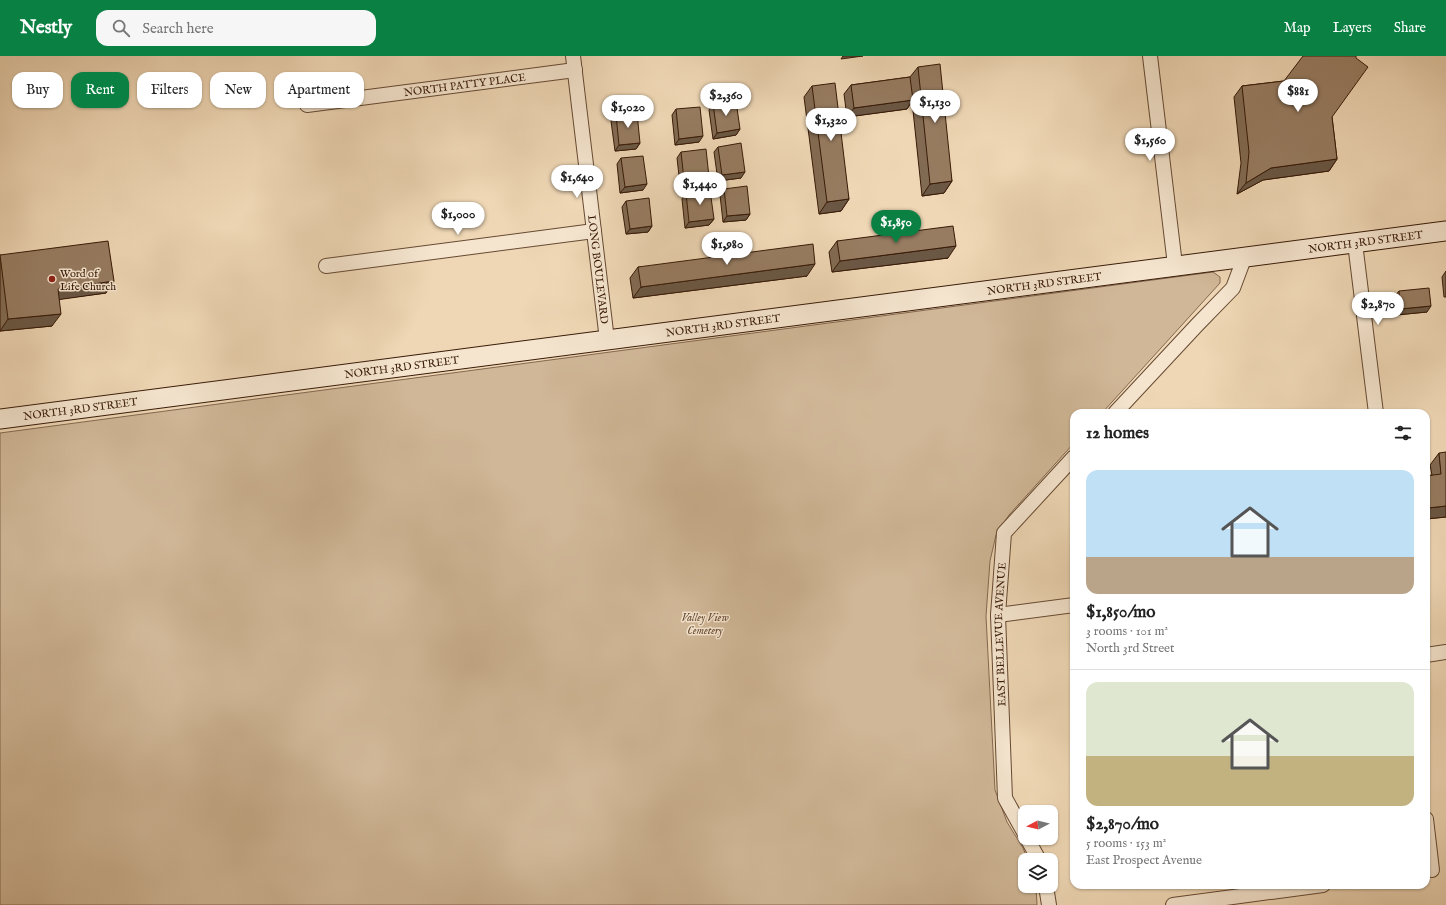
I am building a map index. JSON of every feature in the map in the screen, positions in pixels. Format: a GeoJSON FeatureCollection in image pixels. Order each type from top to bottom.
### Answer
{"type":"FeatureCollection","features":[{"type":"Feature","properties":{"kind":"main road","name":"NORTH 3RD STREET"},"geometry":{"type":"LineString","coordinates":[[0,419],[1175,265],[1446,231]]}},
{"type":"Feature","properties":{"kind":"street"},"geometry":{"type":"LineString","coordinates":[[1150,56],[1175,265]]}},
{"type":"Feature","properties":{"kind":"street","name":"NORTH PATTY PLACE"},"geometry":{"type":"LineString","coordinates":[[364,96],[574,63]]}},
{"type":"Feature","properties":{"kind":"street","name":"LONG BOULEVARD"},"geometry":{"type":"LineString","coordinates":[[574,63],[606,340]]}},
{"type":"Feature","properties":{"kind":"street"},"geometry":{"type":"LineString","coordinates":[[326,266],[594,231]]}},
{"type":"Feature","properties":{"kind":"street"},"geometry":{"type":"LineString","coordinates":[[1355,243],[1376,409]]}},
{"type":"Feature","properties":{"kind":"street"},"geometry":{"type":"LineString","coordinates":[[1119,409],[1233,288],[1245,256]]}},
{"type":"Feature","properties":{"kind":"street","name":"EAST BELLEVUE AVENUE"},"geometry":{"type":"LineString","coordinates":[[1018,821],[1005,798],[998,615],[1004,532],[1070,461]]}},
{"type":"Feature","properties":{"kind":"street"},"geometry":{"type":"LineString","coordinates":[[998,615],[1070,606]]}},
{"type":"Feature","properties":{"kind":"street"},"geometry":{"type":"LineString","coordinates":[[1430,654],[1446,652]]}},
{"type":"Feature","properties":{"kind":"street"},"geometry":{"type":"LineString","coordinates":[[1430,842],[1435,870]]}},
{"type":"Feature","properties":{"kind":"street"},"geometry":{"type":"LineString","coordinates":[[1173,905],[1293,889]]}},
{"type":"Feature","properties":{"kind":"street"},"geometry":{"type":"LineString","coordinates":[[1047,893],[1049,905]]}},
{"type":"Feature","properties":{"kind":"green space","name":"Valley View Cemetery"},"geometry":{"type":"Polygon","coordinates":[[[1213,272],[1220,277],[1220,283],[1106,409],[1070,409],[1070,447],[1009,515],[996,535],[990,561],[986,616],[995,790],[1007,822],[1018,840],[1018,845],[1021,845],[1025,853],[1018,853],[1018,893],[1036,893],[1037,905],[0,905],[0,433],[1213,272]]]}},
{"type":"Feature","properties":{"kind":"building"},"geometry":{"type":"Polygon","coordinates":[[[1303,56],[1356,56],[1356,58],[1368,67],[1332,117],[1337,159],[1271,168],[1246,183],[1249,152],[1242,86],[1284,81],[1303,56]]]}},
{"type":"Feature","properties":{"kind":"building"},"geometry":{"type":"Polygon","coordinates":[[[940,64],[952,181],[930,184],[918,67],[940,64]]]}},
{"type":"Feature","properties":{"kind":"building"},"geometry":{"type":"Polygon","coordinates":[[[910,77],[913,100],[854,108],[851,85],[910,77]]]}},
{"type":"Feature","properties":{"kind":"building"},"geometry":{"type":"Polygon","coordinates":[[[835,83],[849,199],[827,202],[812,86],[835,83]]]}},
{"type":"Feature","properties":{"kind":"building"},"geometry":{"type":"Polygon","coordinates":[[[736,101],[740,129],[717,133],[713,104],[736,101]]]}},
{"type":"Feature","properties":{"kind":"building"},"geometry":{"type":"Polygon","coordinates":[[[700,107],[703,136],[679,139],[676,109],[700,107]]]}},
{"type":"Feature","properties":{"kind":"building"},"geometry":{"type":"Polygon","coordinates":[[[637,113],[640,143],[619,145],[616,115],[637,113]]]}},
{"type":"Feature","properties":{"kind":"building"},"geometry":{"type":"Polygon","coordinates":[[[741,143],[745,172],[722,175],[718,147],[741,143]]]}},
{"type":"Feature","properties":{"kind":"building"},"geometry":{"type":"Polygon","coordinates":[[[706,149],[709,177],[684,180],[681,152],[706,149]]]}},
{"type":"Feature","properties":{"kind":"building"},"geometry":{"type":"Polygon","coordinates":[[[643,156],[647,184],[625,187],[621,158],[643,156]]]}},
{"type":"Feature","properties":{"kind":"building"},"geometry":{"type":"Polygon","coordinates":[[[747,186],[750,214],[727,216],[724,189],[747,186]]]}},
{"type":"Feature","properties":{"kind":"building"},"geometry":{"type":"Polygon","coordinates":[[[710,190],[714,219],[689,222],[686,193],[710,190]]]}},
{"type":"Feature","properties":{"kind":"building"},"geometry":{"type":"Polygon","coordinates":[[[649,198],[652,226],[630,229],[626,201],[649,198]]]}},
{"type":"Feature","properties":{"kind":"building"},"geometry":{"type":"Polygon","coordinates":[[[953,226],[956,246],[840,261],[837,241],[953,226]]]}},
{"type":"Feature","properties":{"kind":"building","name":"Word of Life Church"},"geometry":{"type":"Polygon","coordinates":[[[108,241],[114,281],[58,289],[61,314],[8,319],[0,255],[108,241]]]}},
{"type":"Feature","properties":{"kind":"building"},"geometry":{"type":"Polygon","coordinates":[[[813,244],[815,264],[641,287],[638,267],[813,244]]]}},
{"type":"Feature","properties":{"kind":"building"},"geometry":{"type":"Polygon","coordinates":[[[1429,288],[1431,306],[1400,309],[1399,291],[1429,288]]]}},
{"type":"Feature","properties":{"kind":"building"},"geometry":{"type":"Polygon","coordinates":[[[1446,452],[1446,506],[1430,508],[1430,475],[1441,474],[1439,453],[1446,452]]]}},
{"type":"Feature","properties":{"kind":"place","name":"Word of Life Church"},"geometry":{"type":"Point","coordinates":[52,279]}}]}
